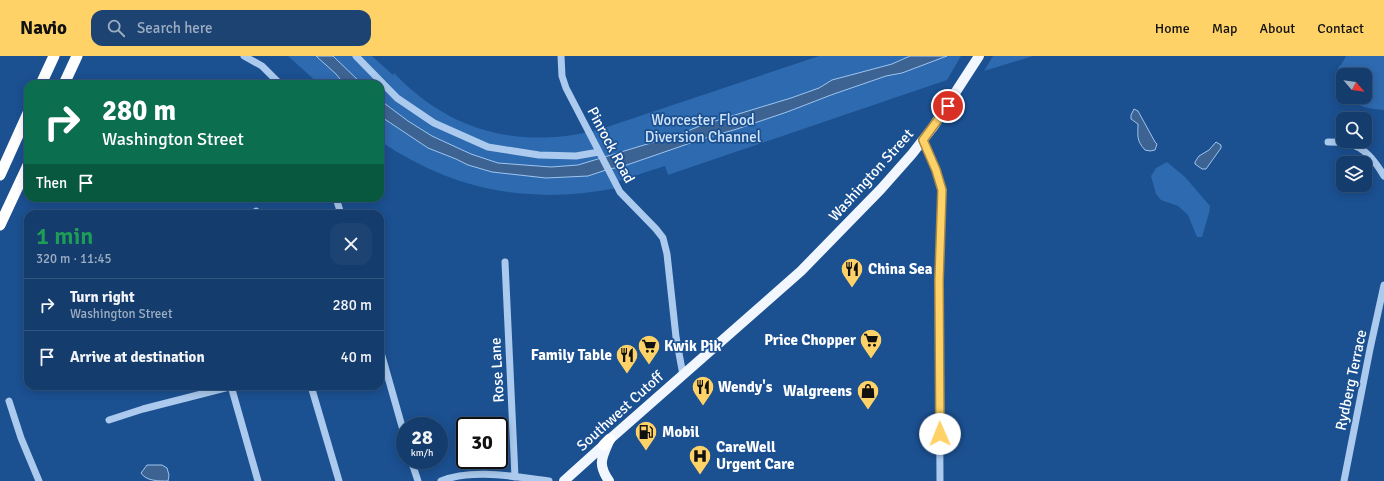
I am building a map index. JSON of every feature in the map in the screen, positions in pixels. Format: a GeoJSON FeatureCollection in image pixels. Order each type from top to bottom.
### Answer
{"type":"FeatureCollection","features":[{"type":"Feature","properties":{"kind":"highway"},"geometry":{"type":"LineString","coordinates":[[43,80],[54,56]]}},
{"type":"Feature","properties":{"kind":"highway"},"geometry":{"type":"LineString","coordinates":[[66,80],[77,56]]}},
{"type":"Feature","properties":{"kind":"highway"},"geometry":{"type":"LineString","coordinates":[[0,175],[24,122]]}},
{"type":"Feature","properties":{"kind":"highway"},"geometry":{"type":"LineString","coordinates":[[0,225],[24,174]]}},
{"type":"Feature","properties":{"kind":"main road","name":"Washington Street"},"geometry":{"type":"LineString","coordinates":[[786,284],[801,271],[881,190],[923,140],[943,113],[978,56]]}},
{"type":"Feature","properties":{"kind":"main road","name":"Southwest Cutoff"},"geometry":{"type":"LineString","coordinates":[[564,481],[786,284]]}},
{"type":"Feature","properties":{"kind":"main road"},"geometry":{"type":"LineString","coordinates":[[607,442],[602,455],[601,464],[603,472],[609,481]]}},
{"type":"Feature","properties":{"kind":"street"},"geometry":{"type":"LineString","coordinates":[[244,56],[262,66],[276,80]]}},
{"type":"Feature","properties":{"kind":"street"},"geometry":{"type":"LineString","coordinates":[[356,56],[379,80]]}},
{"type":"Feature","properties":{"kind":"street","name":"Pinrock Road"},"geometry":{"type":"LineString","coordinates":[[561,56],[562,76],[566,88],[620,192],[652,224],[661,235],[665,243],[676,337],[683,375]]}},
{"type":"Feature","properties":{"kind":"street"},"geometry":{"type":"LineString","coordinates":[[384,85],[397,98],[434,123],[488,147],[539,155],[576,156],[600,154]]}},
{"type":"Feature","properties":{"kind":"street"},"geometry":{"type":"LineString","coordinates":[[923,140],[936,170],[942,190],[939,280],[940,481]]}},
{"type":"Feature","properties":{"kind":"street"},"geometry":{"type":"LineString","coordinates":[[1328,142],[1348,143],[1362,149],[1376,164],[1384,176]]}},
{"type":"Feature","properties":{"kind":"street","name":"Rose Lane"},"geometry":{"type":"LineString","coordinates":[[505,262],[515,477]]}},
{"type":"Feature","properties":{"kind":"street","name":"Rydberg Terrace"},"geometry":{"type":"LineString","coordinates":[[1344,481],[1380,321],[1384,285]]}},
{"type":"Feature","properties":{"kind":"street"},"geometry":{"type":"LineString","coordinates":[[384,363],[399,417]]}},
{"type":"Feature","properties":{"kind":"street"},"geometry":{"type":"LineString","coordinates":[[109,420],[143,409],[217,390]]}},
{"type":"Feature","properties":{"kind":"street"},"geometry":{"type":"LineString","coordinates":[[233,390],[258,481]]}},
{"type":"Feature","properties":{"kind":"street"},"geometry":{"type":"LineString","coordinates":[[312,390],[339,481]]}},
{"type":"Feature","properties":{"kind":"street"},"geometry":{"type":"LineString","coordinates":[[9,401],[20,438],[39,481]]}},
{"type":"Feature","properties":{"kind":"street"},"geometry":{"type":"LineString","coordinates":[[415,469],[418,481]]}},
{"type":"Feature","properties":{"kind":"street"},"geometry":{"type":"LineString","coordinates":[[441,481],[453,477],[468,475],[515,477],[548,481]]}},
{"type":"Feature","properties":{"kind":"green space","name":"Worcester Flood Diversion Channel"},"geometry":{"type":"Polygon","coordinates":[[[288,56],[372,56],[393,75],[394,73],[416,93],[439,110],[464,123],[489,131],[516,136],[543,138],[572,135],[601,129],[819,56],[961,56],[947,80],[668,175],[665,166],[616,182],[617,188],[585,193],[553,195],[523,194],[493,190],[464,182],[436,172],[408,158],[384,143],[384,80],[315,80],[288,56]]]}},
{"type":"Feature","properties":{"kind":"green space"},"geometry":{"type":"Polygon","coordinates":[[[993,56],[1033,56],[984,71],[993,56]]]}},
{"type":"Feature","properties":{"kind":"green space"},"geometry":{"type":"Polygon","coordinates":[[[1346,56],[1384,56],[1384,110],[1357,104],[1372,104],[1372,68],[1339,68],[1346,56]]]}},
{"type":"Feature","properties":{"kind":"green space"},"geometry":{"type":"Polygon","coordinates":[[[1167,162],[1185,177],[1210,206],[1202,237],[1197,237],[1188,215],[1178,206],[1161,200],[1156,194],[1151,176],[1156,168],[1167,162]]]}},
{"type":"Feature","properties":{"kind":"shaded area"},"geometry":{"type":"Polygon","coordinates":[[[316,56],[333,56],[358,80],[341,80],[316,56]]]}},
{"type":"Feature","properties":{"kind":"shaded area"},"geometry":{"type":"Polygon","coordinates":[[[910,56],[947,56],[902,73],[886,76],[737,129],[702,139],[621,167],[609,169],[588,176],[546,178],[492,172],[468,165],[428,148],[384,119],[384,103],[408,121],[432,136],[471,154],[498,163],[551,167],[578,165],[676,136],[702,125],[791,98],[819,88],[832,80],[892,64],[910,56]]]}},
{"type":"Feature","properties":{"kind":"shaded area"},"geometry":{"type":"Polygon","coordinates":[[[1134,109],[1138,111],[1157,144],[1155,150],[1145,150],[1140,143],[1138,138],[1138,124],[1131,119],[1134,109]]]}},
{"type":"Feature","properties":{"kind":"shaded area"},"geometry":{"type":"Polygon","coordinates":[[[1216,142],[1221,145],[1221,148],[1206,169],[1202,169],[1195,164],[1199,156],[1209,150],[1216,142]]]}},
{"type":"Feature","properties":{"kind":"shaded area"},"geometry":{"type":"Polygon","coordinates":[[[147,465],[162,465],[167,468],[169,475],[168,481],[153,480],[143,476],[141,473],[147,465]]]}},
{"type":"Feature","properties":{"kind":"place","name":"China Sea"},"geometry":{"type":"Point","coordinates":[852,288]}},
{"type":"Feature","properties":{"kind":"place","name":"Price Chopper"},"geometry":{"type":"Point","coordinates":[871,360]}},
{"type":"Feature","properties":{"kind":"place","name":"Kwik Pik"},"geometry":{"type":"Point","coordinates":[649,366]}},
{"type":"Feature","properties":{"kind":"place","name":"Family Table"},"geometry":{"type":"Point","coordinates":[627,374]}},
{"type":"Feature","properties":{"kind":"place","name":"Wendy's"},"geometry":{"type":"Point","coordinates":[703,406]}},
{"type":"Feature","properties":{"kind":"place","name":"Walgreens"},"geometry":{"type":"Point","coordinates":[868,410]}},
{"type":"Feature","properties":{"kind":"place","name":"Mobil"},"geometry":{"type":"Point","coordinates":[646,452]}},
{"type":"Feature","properties":{"kind":"place","name":"CareWell Urgent Care"},"geometry":{"type":"Point","coordinates":[700,476]}},
{"type":"Feature","properties":{"kind":"route"},"geometry":{"type":"LineString","coordinates":[[940,434],[939,280],[942,190],[936,170],[923,140],[948,106]]}}]}
